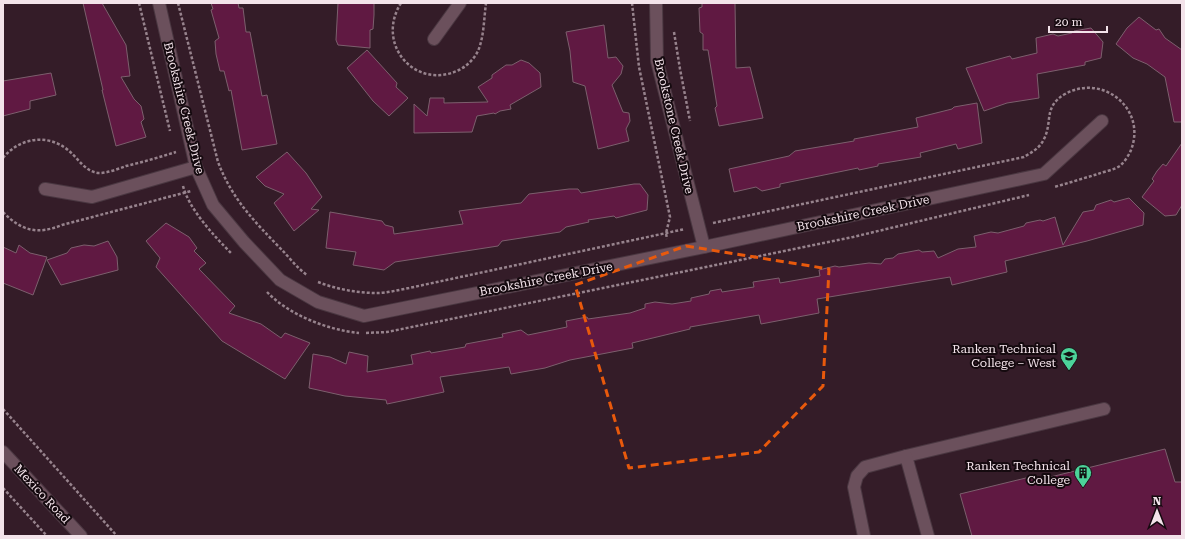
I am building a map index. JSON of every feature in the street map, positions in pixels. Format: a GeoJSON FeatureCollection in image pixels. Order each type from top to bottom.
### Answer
{"type":"FeatureCollection","features":[{"type":"Feature","properties":{"kind":"street","name":"Brookshire Creek Drive"},"geometry":{"type":"LineString","coordinates":[[159,3],[196,167],[213,205],[244,242],[280,280],[318,302],[364,316],[704,248],[1044,174],[1102,121]]}},
{"type":"Feature","properties":{"kind":"street"},"geometry":{"type":"LineString","coordinates":[[434,39],[460,3]]}},
{"type":"Feature","properties":{"kind":"street","name":"Brookstone Creek Drive"},"geometry":{"type":"LineString","coordinates":[[656,3],[657,61],[704,248]]}},
{"type":"Feature","properties":{"kind":"street"},"geometry":{"type":"LineString","coordinates":[[45,189],[92,197],[196,167]]}},
{"type":"Feature","properties":{"kind":"street"},"geometry":{"type":"LineString","coordinates":[[864,536],[854,486],[857,476],[866,467],[906,456],[1104,409]]}},
{"type":"Feature","properties":{"kind":"street","name":"Mexico Road"},"geometry":{"type":"LineString","coordinates":[[3,452],[82,536]]}},
{"type":"Feature","properties":{"kind":"street"},"geometry":{"type":"LineString","coordinates":[[906,456],[928,536]]}},
{"type":"Feature","properties":{"kind":"path"},"geometry":{"type":"LineString","coordinates":[[178,3],[218,162],[224,178],[234,196],[250,217],[305,274],[326,285],[356,292],[378,293],[666,233],[670,217],[639,67],[632,3]]}},
{"type":"Feature","properties":{"kind":"path"},"geometry":{"type":"LineString","coordinates":[[673,25],[690,122]]}},
{"type":"Feature","properties":{"kind":"path"},"geometry":{"type":"LineString","coordinates":[[3,158],[12,149],[22,143],[34,140],[52,140],[68,150],[87,169],[99,172],[112,171],[192,147]]}},
{"type":"Feature","properties":{"kind":"path"},"geometry":{"type":"LineString","coordinates":[[713,216],[720,244]]}},
{"type":"Feature","properties":{"kind":"path"},"geometry":{"type":"LineString","coordinates":[[3,409],[117,536]]}},
{"type":"Feature","properties":{"kind":"path"},"geometry":{"type":"LineString","coordinates":[[3,488],[47,536]]}},
{"type":"Feature","properties":{"kind":"highlighted area"},"geometry":{"type":"Polygon","coordinates":[[[686,246],[829,269],[823,386],[759,452],[629,468],[575,285],[686,246]]]}},
{"type":"Feature","properties":{"kind":"building"},"geometry":{"type":"Polygon","coordinates":[[[83,3],[102,3],[126,45],[130,76],[121,77],[134,99],[141,106],[144,119],[141,122],[146,137],[116,146],[83,3]]]}},
{"type":"Feature","properties":{"kind":"building"},"geometry":{"type":"Polygon","coordinates":[[[211,3],[238,3],[239,8],[243,8],[246,32],[250,32],[262,96],[267,95],[277,144],[242,150],[231,90],[229,91],[224,71],[220,71],[216,54],[215,41],[219,38],[211,10],[213,9],[211,3]]]}},
{"type":"Feature","properties":{"kind":"building"},"geometry":{"type":"Polygon","coordinates":[[[338,3],[374,3],[373,29],[370,30],[370,48],[338,45],[336,40],[338,3]]]}},
{"type":"Feature","properties":{"kind":"building"},"geometry":{"type":"Polygon","coordinates":[[[702,3],[735,3],[736,68],[750,67],[763,118],[719,126],[715,108],[717,106],[708,50],[703,50],[703,34],[700,32],[699,8],[702,7],[702,3]]]}},
{"type":"Feature","properties":{"kind":"building"},"geometry":{"type":"Polygon","coordinates":[[[1139,17],[1156,30],[1159,29],[1165,38],[1182,50],[1182,122],[1174,122],[1165,77],[1147,64],[1133,58],[1116,44],[1127,28],[1139,17]]]}},
{"type":"Feature","properties":{"kind":"building"},"geometry":{"type":"Polygon","coordinates":[[[604,25],[608,58],[616,57],[623,66],[621,74],[612,85],[623,112],[629,113],[630,121],[626,129],[629,141],[598,149],[585,86],[573,82],[570,51],[566,32],[604,25]]]}},
{"type":"Feature","properties":{"kind":"building"},"geometry":{"type":"Polygon","coordinates":[[[1091,28],[1103,42],[1101,58],[1085,62],[1085,65],[1037,74],[1039,98],[1007,103],[984,111],[966,68],[1010,56],[1012,59],[1037,53],[1036,38],[1053,34],[1058,36],[1091,28]]]}},
{"type":"Feature","properties":{"kind":"building"},"geometry":{"type":"Polygon","coordinates":[[[367,50],[397,83],[396,87],[408,98],[389,116],[373,101],[347,68],[367,50]]]}},
{"type":"Feature","properties":{"kind":"building"},"geometry":{"type":"Polygon","coordinates":[[[521,60],[529,63],[540,73],[541,87],[510,105],[511,109],[500,111],[495,114],[477,116],[472,132],[414,133],[414,104],[427,116],[430,98],[444,98],[444,103],[488,102],[478,87],[492,78],[492,75],[506,65],[512,65],[521,60]]]}},
{"type":"Feature","properties":{"kind":"building"},"geometry":{"type":"Polygon","coordinates":[[[51,73],[56,95],[30,101],[30,109],[3,116],[3,81],[51,73]]]}},
{"type":"Feature","properties":{"kind":"building"},"geometry":{"type":"Polygon","coordinates":[[[977,103],[982,143],[958,149],[956,144],[920,153],[921,157],[878,164],[878,166],[859,170],[858,168],[780,184],[780,187],[762,191],[756,187],[734,192],[729,169],[789,156],[795,151],[854,141],[854,139],[918,127],[916,118],[952,109],[954,107],[977,103]]]}},
{"type":"Feature","properties":{"kind":"building"},"geometry":{"type":"Polygon","coordinates":[[[1182,143],[1182,205],[1176,215],[1165,216],[1142,197],[1154,181],[1152,179],[1157,171],[1163,164],[1166,166],[1182,143]]]}},
{"type":"Feature","properties":{"kind":"building"},"geometry":{"type":"Polygon","coordinates":[[[287,152],[306,173],[322,197],[311,209],[319,210],[294,231],[274,203],[284,194],[265,186],[256,177],[287,152]]]}},
{"type":"Feature","properties":{"kind":"building"},"geometry":{"type":"Polygon","coordinates":[[[640,184],[648,195],[647,210],[616,218],[614,216],[588,220],[589,222],[566,227],[560,232],[502,241],[498,246],[395,262],[384,270],[353,265],[356,252],[326,248],[330,212],[382,221],[385,225],[393,227],[394,234],[463,224],[459,211],[521,203],[529,194],[569,189],[578,189],[581,193],[640,184]]]}},
{"type":"Feature","properties":{"kind":"building"},"geometry":{"type":"Polygon","coordinates":[[[1129,198],[1144,213],[1143,225],[1087,241],[1005,261],[1007,272],[952,285],[950,277],[817,299],[819,313],[761,324],[759,315],[690,327],[690,329],[632,343],[633,348],[570,360],[545,368],[511,374],[509,367],[440,377],[444,392],[387,404],[386,400],[345,396],[309,388],[313,354],[330,357],[346,364],[349,352],[368,356],[367,372],[413,364],[411,355],[465,347],[466,344],[503,337],[502,334],[521,330],[528,335],[567,327],[566,321],[587,317],[588,319],[630,313],[645,308],[645,304],[655,302],[672,304],[691,301],[691,298],[709,294],[710,291],[721,289],[722,292],[754,287],[753,282],[779,278],[780,283],[820,276],[819,270],[835,266],[839,267],[869,263],[881,264],[885,259],[893,258],[898,254],[919,250],[922,252],[934,251],[938,258],[958,249],[976,247],[974,236],[991,232],[998,233],[1024,226],[1026,223],[1040,220],[1043,221],[1055,217],[1063,245],[1083,212],[1094,210],[1096,205],[1111,200],[1114,202],[1129,198]]]}},
{"type":"Feature","properties":{"kind":"building"},"geometry":{"type":"Polygon","coordinates":[[[166,223],[189,237],[197,248],[194,251],[206,263],[199,269],[235,306],[229,313],[261,324],[281,338],[285,333],[310,343],[285,379],[222,341],[156,267],[160,258],[146,241],[166,223]]]}},
{"type":"Feature","properties":{"kind":"building"},"geometry":{"type":"Polygon","coordinates":[[[108,241],[117,257],[118,270],[61,285],[47,260],[67,253],[71,248],[84,245],[94,246],[108,241]]]}},
{"type":"Feature","properties":{"kind":"building"},"geometry":{"type":"Polygon","coordinates":[[[19,245],[30,253],[47,257],[33,295],[3,283],[3,247],[16,253],[19,245]]]}},
{"type":"Feature","properties":{"kind":"building","name":"Ranken Technical College"},"geometry":{"type":"Polygon","coordinates":[[[1165,449],[1175,482],[1182,482],[1182,536],[972,536],[960,494],[1030,477],[1034,481],[1165,449]]]}},
{"type":"Feature","properties":{"kind":"place","name":"Ranken Technical College – West"},"geometry":{"type":"Point","coordinates":[1069,371]}},
{"type":"Feature","properties":{"kind":"place","name":"Ranken Technical College"},"geometry":{"type":"Point","coordinates":[1083,488]}}]}
